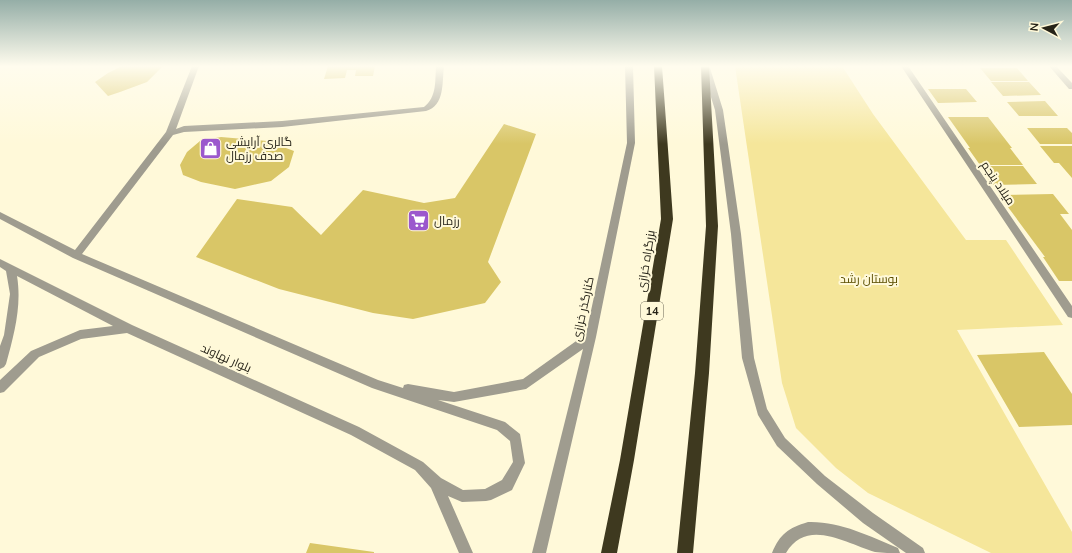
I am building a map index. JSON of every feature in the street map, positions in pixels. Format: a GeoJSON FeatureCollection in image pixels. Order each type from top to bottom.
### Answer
{"type":"FeatureCollection","features":[{"type":"Feature","properties":{"kind":"highway","name":"بزرگراه خرازی"},"geometry":{"type":"LineString","coordinates":[[609,553],[627,460],[667,219],[660,92]]}},
{"type":"Feature","properties":{"kind":"highway"},"geometry":{"type":"LineString","coordinates":[[685,553],[702,373],[712,226],[706,92]]}},
{"type":"Feature","properties":{"kind":"street"},"geometry":{"type":"LineString","coordinates":[[76,255],[170,132],[186,92]]}},
{"type":"Feature","properties":{"kind":"street"},"geometry":{"type":"LineString","coordinates":[[170,132],[184,129],[282,124],[426,109],[433,105],[437,100],[438,92]]}},
{"type":"Feature","properties":{"kind":"street","name":"کنارگذر خرازی"},"geometry":{"type":"LineString","coordinates":[[539,553],[591,337],[631,143],[630,92]]}},
{"type":"Feature","properties":{"kind":"street"},"geometry":{"type":"LineString","coordinates":[[713,92],[719,110],[736,234],[748,358],[762,411],[781,442],[821,480],[868,518],[918,553]]}},
{"type":"Feature","properties":{"kind":"street","name":"میلاد پنجم"},"geometry":{"type":"LineString","coordinates":[[921,92],[1072,314]]}},
{"type":"Feature","properties":{"kind":"street"},"geometry":{"type":"LineString","coordinates":[[0,215],[76,255],[376,384],[501,426],[516,438],[519,463],[507,485],[486,496],[462,496],[436,483]]}},
{"type":"Feature","properties":{"kind":"street","name":"بلوار نهاوند"},"geometry":{"type":"LineString","coordinates":[[0,263],[128,328],[355,431],[419,466],[436,483]]}},
{"type":"Feature","properties":{"kind":"street"},"geometry":{"type":"LineString","coordinates":[[0,364],[9,335],[15,294],[11,268]]}},
{"type":"Feature","properties":{"kind":"street"},"geometry":{"type":"LineString","coordinates":[[0,388],[35,354],[80,335],[128,328]]}},
{"type":"Feature","properties":{"kind":"street"},"geometry":{"type":"LineString","coordinates":[[376,384],[454,397],[526,384],[591,337]]}},
{"type":"Feature","properties":{"kind":"street"},"geometry":{"type":"LineString","coordinates":[[436,483],[466,553]]}},
{"type":"Feature","properties":{"kind":"street"},"geometry":{"type":"LineString","coordinates":[[779,553],[786,541],[796,532],[808,528],[825,528],[893,553]]}},
{"type":"Feature","properties":{"kind":"green space","name":"بوستان رشد"},"geometry":{"type":"Polygon","coordinates":[[[739,92],[859,92],[873,114],[966,240],[1006,240],[1063,325],[957,330],[1072,532],[1072,553],[991,553],[868,493],[836,468],[796,428],[782,383],[739,92]]]}},
{"type":"Feature","properties":{"kind":"building"},"geometry":{"type":"Polygon","coordinates":[[[104,92],[120,92],[108,96],[104,92]]]}},
{"type":"Feature","properties":{"kind":"building"},"geometry":{"type":"Polygon","coordinates":[[[930,92],[968,92],[977,102],[938,103],[930,92]]]}},
{"type":"Feature","properties":{"kind":"building"},"geometry":{"type":"Polygon","coordinates":[[[999,92],[1038,92],[1041,95],[1003,96],[999,92]]]}},
{"type":"Feature","properties":{"kind":"building"},"geometry":{"type":"Polygon","coordinates":[[[1045,101],[1058,116],[1019,116],[1007,102],[1045,101]]]}},
{"type":"Feature","properties":{"kind":"building"},"geometry":{"type":"Polygon","coordinates":[[[948,117],[988,117],[1023,165],[980,165],[948,117]]]}},
{"type":"Feature","properties":{"kind":"building","name":"رزمال"},"geometry":{"type":"Polygon","coordinates":[[[504,124],[536,134],[488,262],[501,282],[485,303],[413,319],[373,313],[279,289],[196,257],[237,199],[292,207],[321,235],[363,190],[424,203],[455,198],[504,124]]]}},
{"type":"Feature","properties":{"kind":"building"},"geometry":{"type":"Polygon","coordinates":[[[1027,128],[1067,128],[1072,133],[1072,144],[1040,144],[1027,128]]]}},
{"type":"Feature","properties":{"kind":"building"},"geometry":{"type":"Polygon","coordinates":[[[221,137],[267,141],[294,151],[289,167],[271,181],[235,189],[201,182],[183,175],[180,165],[187,152],[200,141],[221,137]]]}},
{"type":"Feature","properties":{"kind":"building"},"geometry":{"type":"Polygon","coordinates":[[[1040,146],[1072,146],[1072,178],[1059,163],[1054,163],[1040,146]]]}},
{"type":"Feature","properties":{"kind":"building"},"geometry":{"type":"Polygon","coordinates":[[[980,166],[1023,166],[1037,184],[992,185],[980,166]]]}},
{"type":"Feature","properties":{"kind":"building"},"geometry":{"type":"Polygon","coordinates":[[[1053,194],[1069,214],[1060,214],[1072,230],[1072,281],[1059,281],[1043,257],[1045,257],[999,195],[1053,194]]]}},
{"type":"Feature","properties":{"kind":"building"},"geometry":{"type":"Polygon","coordinates":[[[1044,352],[1072,394],[1072,425],[1019,427],[977,355],[1044,352]]]}},
{"type":"Feature","properties":{"kind":"building"},"geometry":{"type":"Polygon","coordinates":[[[310,543],[374,552],[374,553],[306,553],[310,543]]]}},
{"type":"Feature","properties":{"kind":"place","name":"گالری آرایشی صدف رزمال"},"geometry":{"type":"Point","coordinates":[210,149]}},
{"type":"Feature","properties":{"kind":"place","name":"رزمال"},"geometry":{"type":"Point","coordinates":[419,221]}}]}
